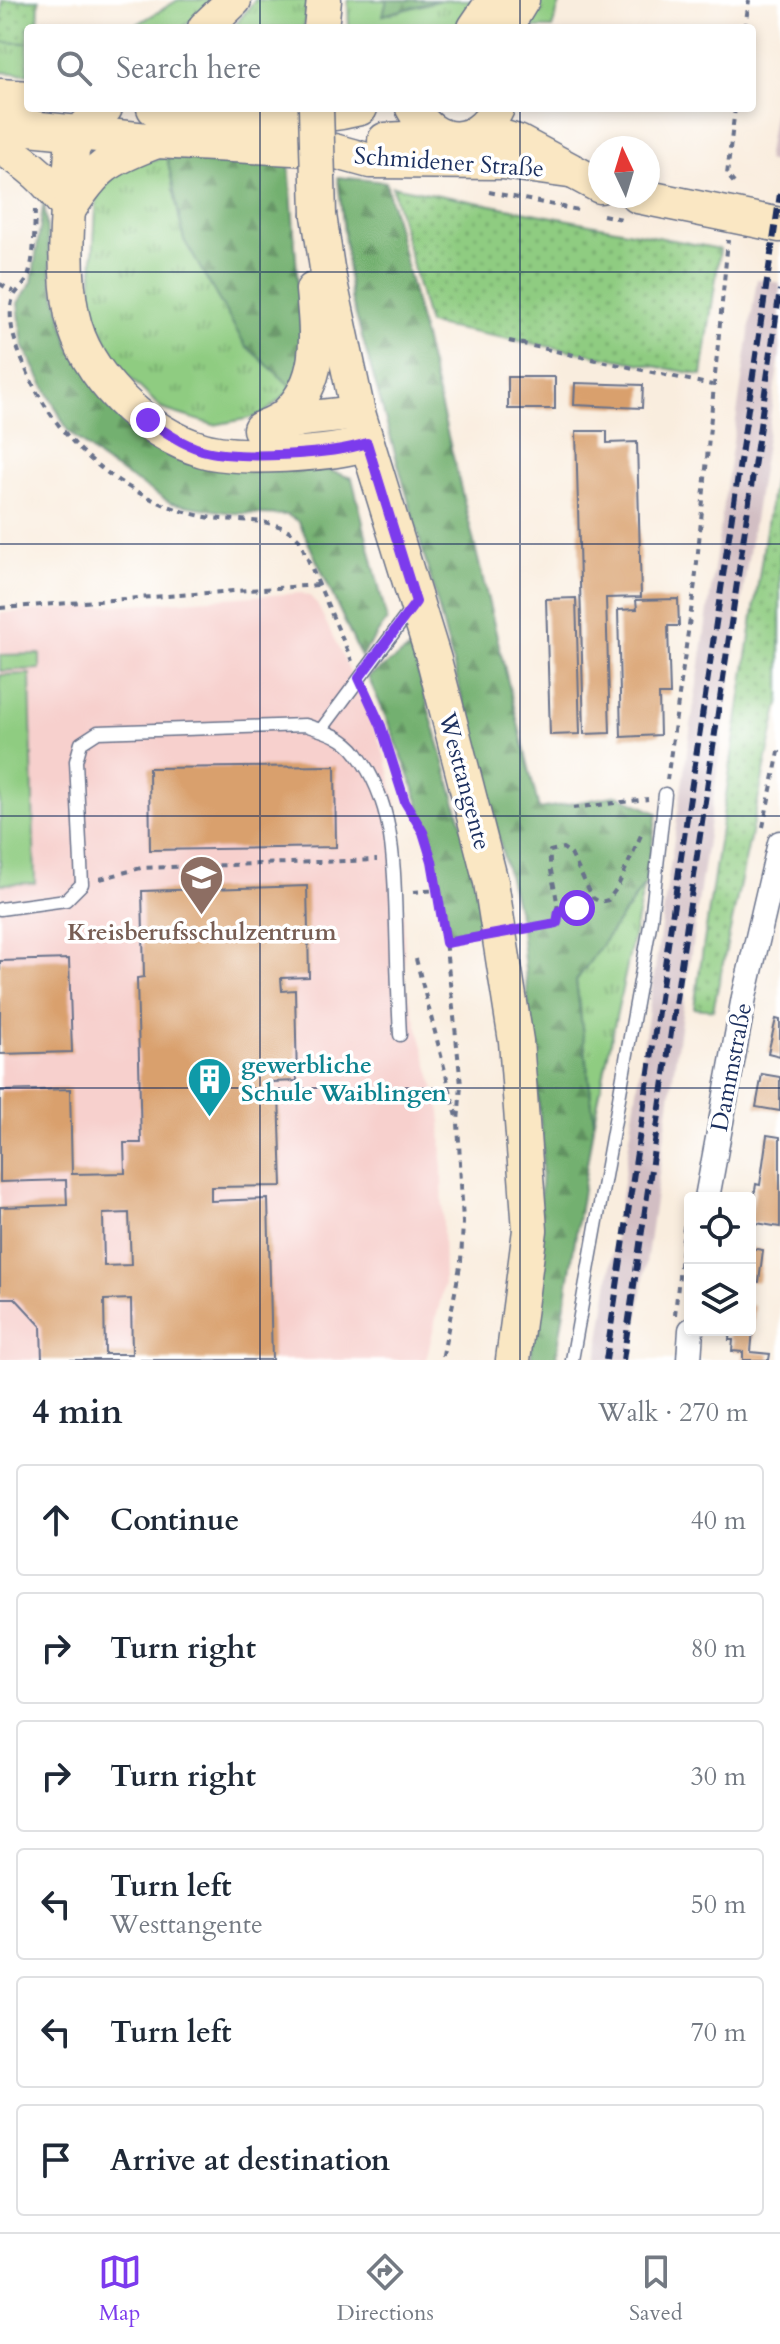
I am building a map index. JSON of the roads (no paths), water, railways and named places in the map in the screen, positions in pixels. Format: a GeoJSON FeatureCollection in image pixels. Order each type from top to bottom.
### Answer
{"type":"FeatureCollection","features":[{"type":"Feature","properties":{"kind":"main road"},"geometry":{"type":"LineString","coordinates":[[209,24],[234,0]]}},
{"type":"Feature","properties":{"kind":"main road"},"geometry":{"type":"LineString","coordinates":[[321,24],[324,0]]}},
{"type":"Feature","properties":{"kind":"main road"},"geometry":{"type":"LineString","coordinates":[[478,24],[494,0]]}},
{"type":"Feature","properties":{"kind":"main road"},"geometry":{"type":"LineString","coordinates":[[507,24],[522,0]]}},
{"type":"Feature","properties":{"kind":"main road","name":"Schmidener Straße"},"geometry":{"type":"LineString","coordinates":[[35,112],[80,132],[343,112]]}},
{"type":"Feature","properties":{"kind":"main road"},"geometry":{"type":"LineString","coordinates":[[101,112],[80,132],[72,150],[67,271],[73,317],[87,357],[116,395],[176,439],[203,450],[226,454],[311,453],[363,428]]}},
{"type":"Feature","properties":{"kind":"main road"},"geometry":{"type":"LineString","coordinates":[[260,429],[287,415],[310,383],[318,349],[311,274],[320,221],[316,112]]}},
{"type":"Feature","properties":{"kind":"main road"},"geometry":{"type":"LineString","coordinates":[[415,112],[429,130],[442,137]]}},
{"type":"Feature","properties":{"kind":"main road","name":"Schmidener Straße"},"geometry":{"type":"LineString","coordinates":[[518,112],[584,167]]}},
{"type":"Feature","properties":{"kind":"main road","name":"Schmidener Straße"},"geometry":{"type":"LineString","coordinates":[[330,150],[362,142],[442,137],[455,139],[489,120],[518,142],[584,167]]}},
{"type":"Feature","properties":{"kind":"main road"},"geometry":{"type":"LineString","coordinates":[[69,209],[87,182],[107,162],[155,124]]}},
{"type":"Feature","properties":{"kind":"main road","name":"Schmidener Straße"},"geometry":{"type":"LineString","coordinates":[[155,124],[330,150],[370,161],[503,162],[584,167]]}},
{"type":"Feature","properties":{"kind":"main road"},"geometry":{"type":"LineString","coordinates":[[0,147],[25,160],[49,182],[69,209]]}},
{"type":"Feature","properties":{"kind":"main road"},"geometry":{"type":"LineString","coordinates":[[660,181],[732,204],[755,227]]}},
{"type":"Feature","properties":{"kind":"main road"},"geometry":{"type":"LineString","coordinates":[[660,202],[755,227]]}},
{"type":"Feature","properties":{"kind":"main road","name":"Westtangente"},"geometry":{"type":"LineString","coordinates":[[320,221],[327,268],[363,428],[416,602],[491,882],[516,1041],[530,1230],[513,1360]]}},
{"type":"Feature","properties":{"kind":"main road"},"geometry":{"type":"LineString","coordinates":[[148,420],[186,432],[217,435],[240,435],[302,419],[363,428]]}},
{"type":"Feature","properties":{"kind":"street","name":"Dammstraße"},"geometry":{"type":"LineString","coordinates":[[708,1192],[744,997],[780,843]]}},
{"type":"Feature","properties":{"kind":"street"},"geometry":{"type":"LineString","coordinates":[[689,1360],[691,1336]]}},
{"type":"Feature","properties":{"kind":"lane"},"geometry":{"type":"LineString","coordinates":[[321,730],[416,602]]}},
{"type":"Feature","properties":{"kind":"lane"},"geometry":{"type":"LineString","coordinates":[[0,909],[66,900],[82,884],[76,761],[81,743],[98,732],[305,725],[335,734],[356,752],[375,783],[387,819],[394,856],[400,1035]]}},
{"type":"Feature","properties":{"kind":"lane"},"geometry":{"type":"LineString","coordinates":[[572,1360],[651,920],[665,794]]}},
{"type":"Feature","properties":{"kind":"railway"},"geometry":{"type":"LineString","coordinates":[[606,1360],[780,194]]}},
{"type":"Feature","properties":{"kind":"railway"},"geometry":{"type":"LineString","coordinates":[[623,1360],[780,290]]}},
{"type":"Feature","properties":{"kind":"place","name":"Kreisberufsschulzentrum"},"geometry":{"type":"Point","coordinates":[202,917]}},
{"type":"Feature","properties":{"kind":"place","name":"gewerbliche Schule Waiblingen"},"geometry":{"type":"Point","coordinates":[210,1118]}}]}
